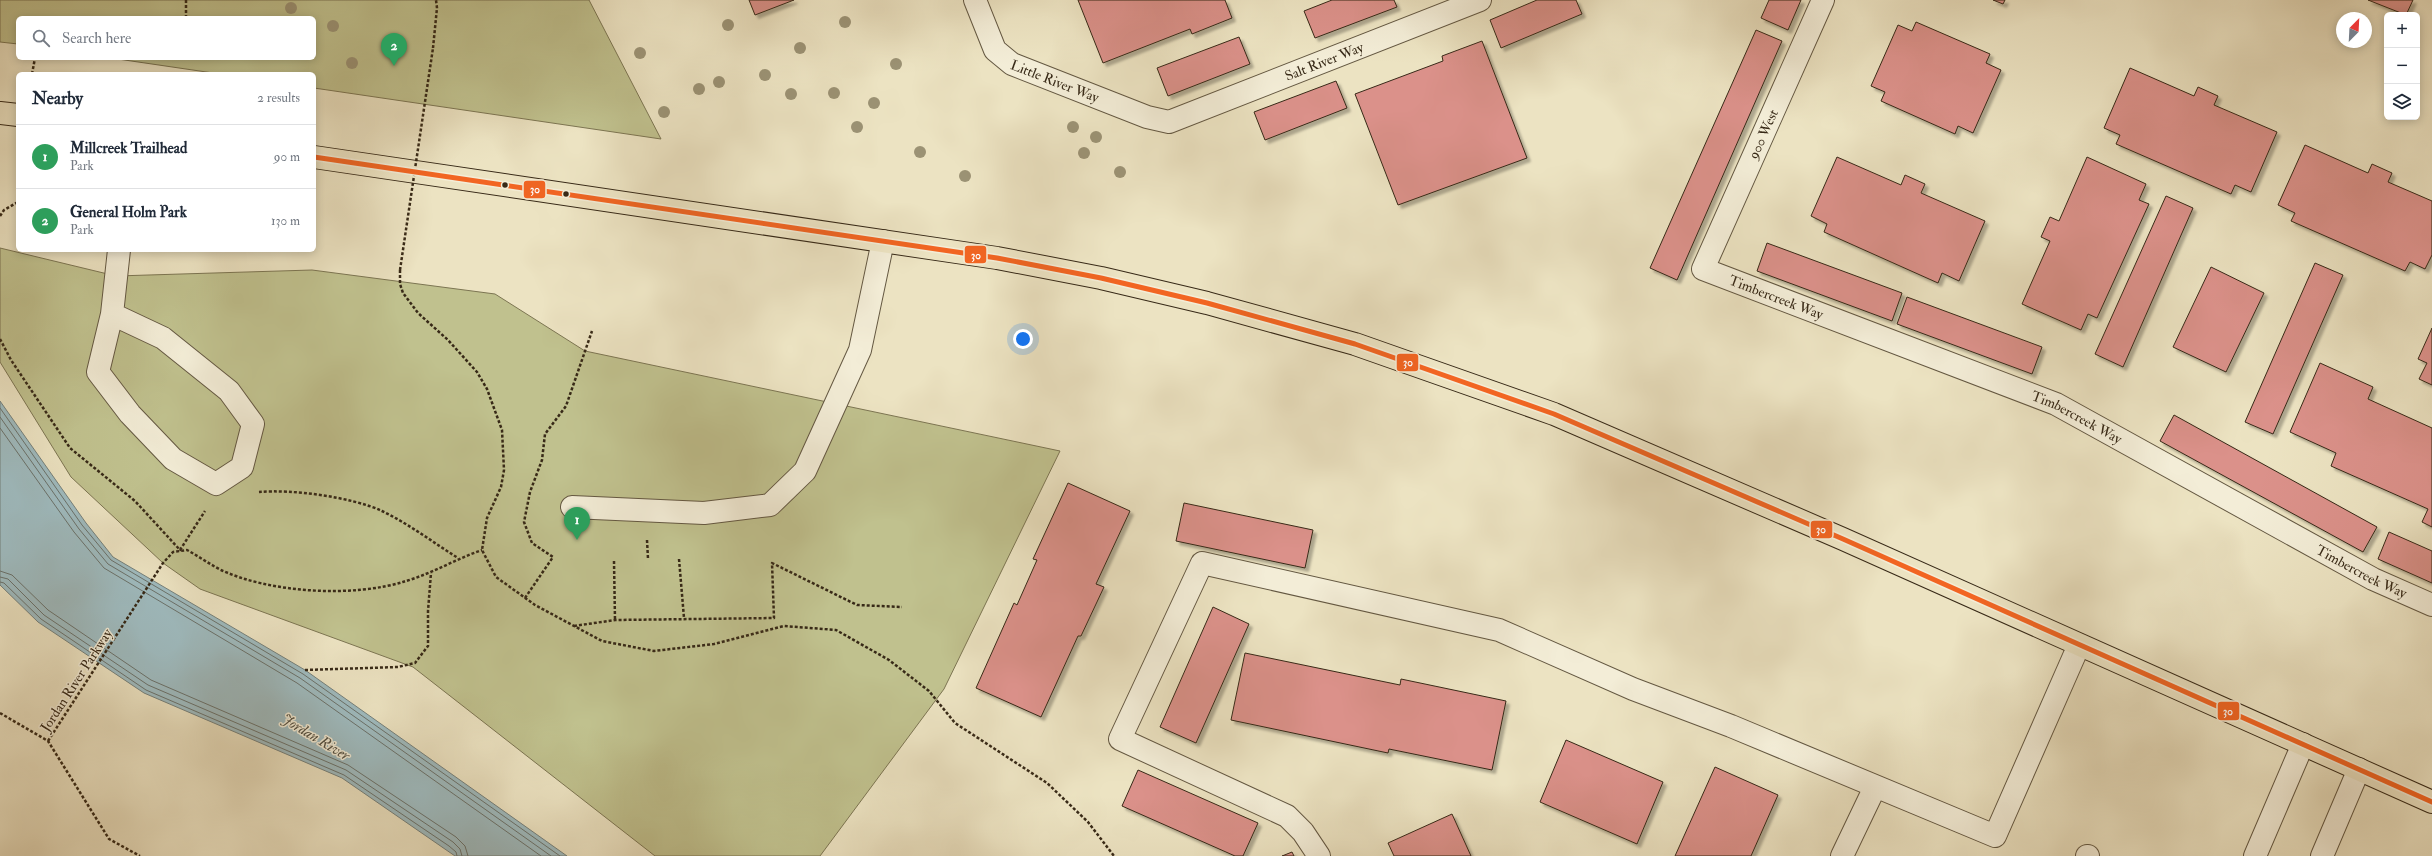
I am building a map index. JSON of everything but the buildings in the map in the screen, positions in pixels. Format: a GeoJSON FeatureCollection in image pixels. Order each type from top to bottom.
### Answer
{"type":"FeatureCollection","features":[{"type":"Feature","properties":{"kind":"main road"},"geometry":{"type":"LineString","coordinates":[[0,112],[16,115]]}},
{"type":"Feature","properties":{"kind":"main road"},"geometry":{"type":"LineString","coordinates":[[316,157],[1004,259],[1101,278],[1207,303],[1355,344],[1554,414],[1843,539],[2432,802]]}},
{"type":"Feature","properties":{"kind":"street","name":"Little River Way"},"geometry":{"type":"LineString","coordinates":[[975,0],[995,50],[1012,64],[1147,117],[1169,122]]}},
{"type":"Feature","properties":{"kind":"street","name":"Salt River Way"},"geometry":{"type":"LineString","coordinates":[[1169,122],[1480,0]]}},
{"type":"Feature","properties":{"kind":"street","name":"900 West"},"geometry":{"type":"LineString","coordinates":[[1703,269],[1823,0]]}},
{"type":"Feature","properties":{"kind":"street"},"geometry":{"type":"LineString","coordinates":[[572,507],[704,513],[770,505],[806,471],[860,350],[883,241]]}},
{"type":"Feature","properties":{"kind":"street"},"geometry":{"type":"LineString","coordinates":[[112,314],[163,338],[229,391],[253,424],[242,467],[216,484],[173,459],[130,414],[98,372],[112,314],[119,252]]}},
{"type":"Feature","properties":{"kind":"street","name":"Timbercreek Way"},"geometry":{"type":"LineString","coordinates":[[1703,269],[2056,404],[2373,579],[2432,605]]}},
{"type":"Feature","properties":{"kind":"street"},"geometry":{"type":"LineString","coordinates":[[1319,856],[1303,832],[1287,816],[1120,739],[1202,562],[1499,630],[1633,689],[1731,726],[1995,836],[2079,645]]}},
{"type":"Feature","properties":{"kind":"street"},"geometry":{"type":"LineString","coordinates":[[2255,856],[2303,744]]}},
{"type":"Feature","properties":{"kind":"street"},"geometry":{"type":"LineString","coordinates":[[2322,856],[2359,769]]}},
{"type":"Feature","properties":{"kind":"street"},"geometry":{"type":"LineString","coordinates":[[1842,856],[1875,787]]}},
{"type":"Feature","properties":{"kind":"path"},"geometry":{"type":"LineString","coordinates":[[186,0],[186,16]]}},
{"type":"Feature","properties":{"kind":"path"},"geometry":{"type":"LineString","coordinates":[[436,0],[437,8],[433,48],[400,270],[400,284],[403,293],[418,313],[448,340],[477,372],[487,389],[502,430],[504,470],[501,487],[487,518],[482,550],[496,577],[525,598],[602,641],[654,651],[714,644],[784,626],[836,630],[890,660],[929,692],[955,723],[1047,783],[1088,822],[1114,856]]}},
{"type":"Feature","properties":{"kind":"path"},"geometry":{"type":"LineString","coordinates":[[32,72],[35,60]]}},
{"type":"Feature","properties":{"kind":"path"},"geometry":{"type":"LineString","coordinates":[[0,216],[4,210],[16,203]]}},
{"type":"Feature","properties":{"kind":"path"},"geometry":{"type":"LineString","coordinates":[[525,598],[553,558],[532,543],[524,522],[530,492],[542,460],[545,434],[566,406],[592,331]]}},
{"type":"Feature","properties":{"kind":"path"},"geometry":{"type":"LineString","coordinates":[[0,339],[11,360],[70,448],[135,502],[180,550],[187,550],[219,569],[240,577],[294,588],[356,590],[405,582],[431,573],[458,558],[482,550]]}},
{"type":"Feature","properties":{"kind":"path"},"geometry":{"type":"LineString","coordinates":[[256,492],[270,491],[337,497],[382,511],[458,558]]}},
{"type":"Feature","properties":{"kind":"path"},"geometry":{"type":"LineString","coordinates":[[180,550],[204,511],[210,508]]}},
{"type":"Feature","properties":{"kind":"path","name":"Jordan River Parkway"},"geometry":{"type":"LineString","coordinates":[[140,856],[109,839],[48,741],[163,563],[173,552],[180,550]]}},
{"type":"Feature","properties":{"kind":"path"},"geometry":{"type":"LineString","coordinates":[[679,559],[684,618]]}},
{"type":"Feature","properties":{"kind":"path"},"geometry":{"type":"LineString","coordinates":[[614,560],[615,620]]}},
{"type":"Feature","properties":{"kind":"path"},"geometry":{"type":"LineString","coordinates":[[574,626],[615,620],[774,618],[772,563],[857,605],[902,607]]}},
{"type":"Feature","properties":{"kind":"path"},"geometry":{"type":"LineString","coordinates":[[305,670],[398,668],[415,663],[428,646],[428,611],[431,573]]}},
{"type":"Feature","properties":{"kind":"path"},"geometry":{"type":"LineString","coordinates":[[0,714],[48,741]]}},
{"type":"Feature","properties":{"kind":"green space"},"geometry":{"type":"Polygon","coordinates":[[[0,0],[589,0],[661,139],[316,88],[316,72],[206,72],[125,60],[316,60],[316,16],[16,16],[16,44],[0,42],[0,0]]]}},
{"type":"Feature","properties":{"kind":"green space"},"geometry":{"type":"Polygon","coordinates":[[[0,248],[116,276],[312,270],[495,294],[585,351],[1060,451],[944,689],[820,856],[655,856],[413,667],[200,589],[163,563],[71,477],[0,362],[0,248]]]}},
{"type":"Feature","properties":{"kind":"water","name":"Jordan River"},"geometry":{"type":"Polygon","coordinates":[[[0,401],[86,523],[113,557],[305,670],[567,856],[455,856],[342,778],[144,693],[38,622],[0,585],[0,401]]]}},
{"type":"Feature","properties":{"kind":"transit line","name":"30"},"geometry":{"type":"LineString","coordinates":[[316,157],[997,258],[1101,278],[1207,303],[1355,344],[1554,414],[1843,539],[2432,802]]}},
{"type":"Feature","properties":{"kind":"place","name":"General Holm Park"},"geometry":{"type":"Point","coordinates":[394,66]}},
{"type":"Feature","properties":{"kind":"place","name":"Millcreek Trailhead"},"geometry":{"type":"Point","coordinates":[577,540]}}]}
